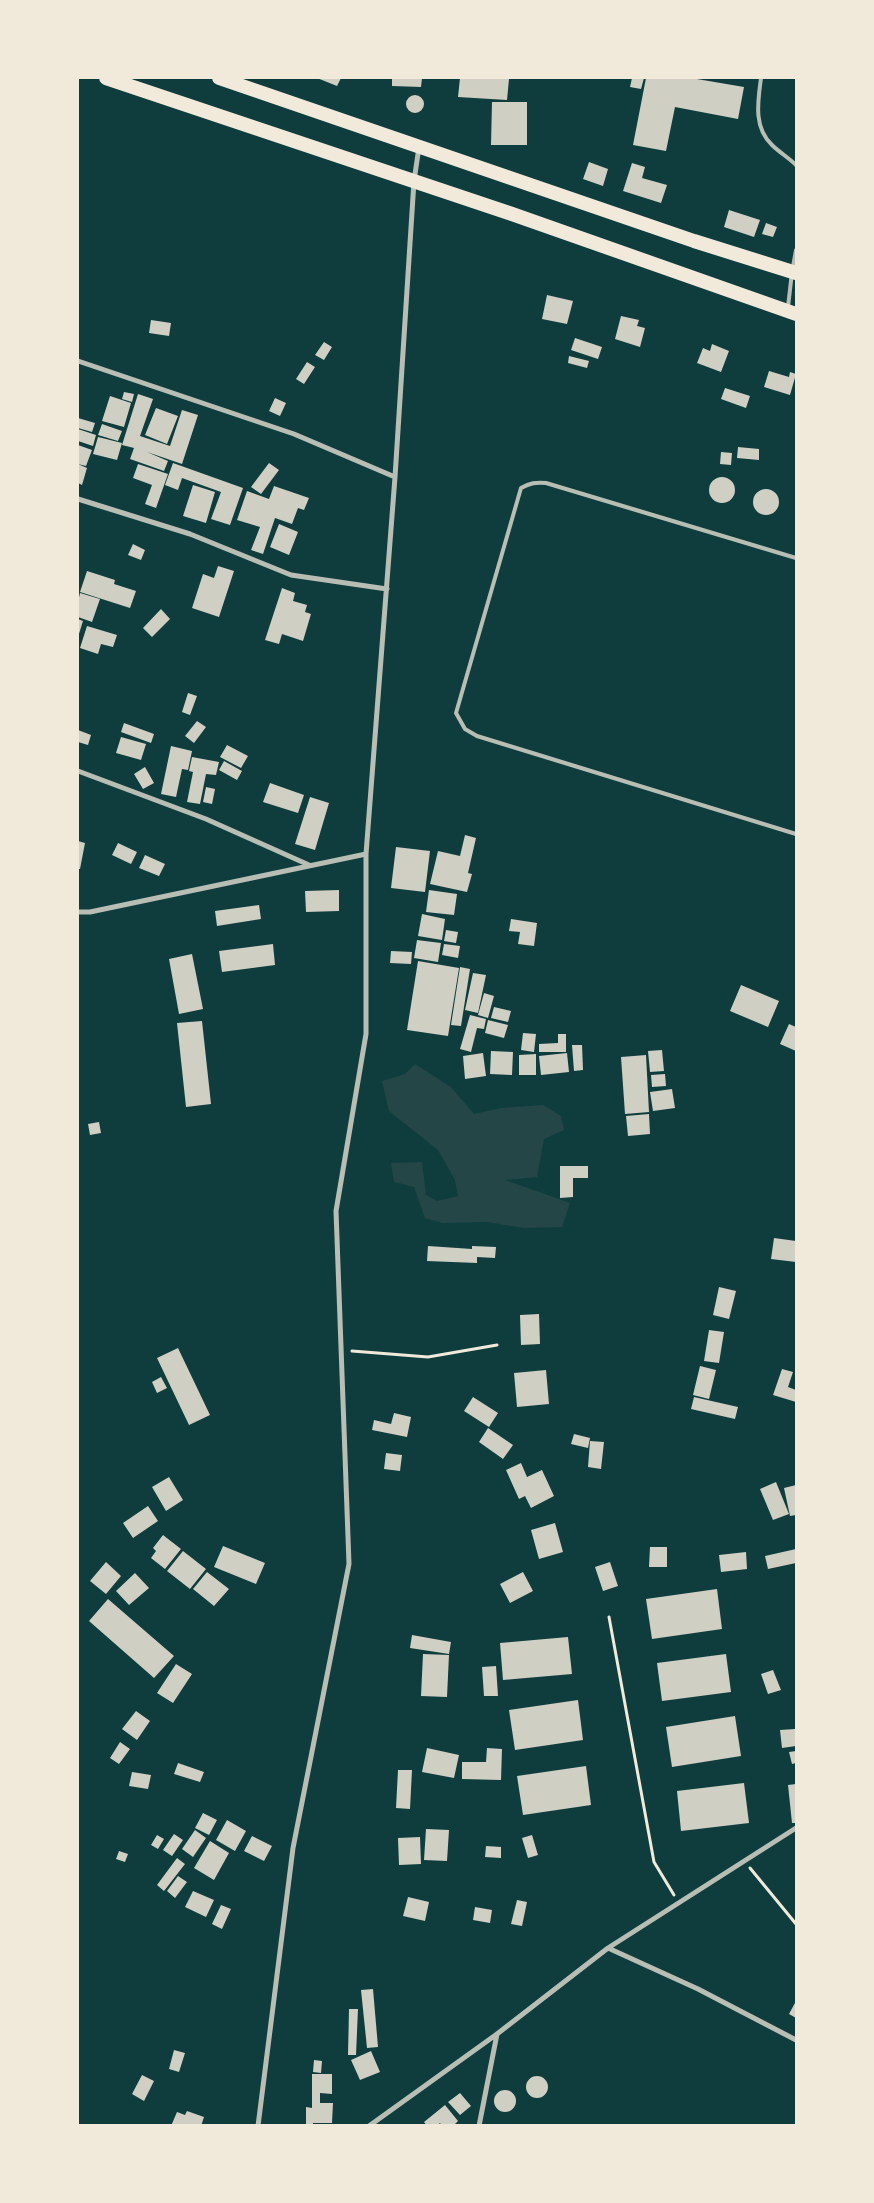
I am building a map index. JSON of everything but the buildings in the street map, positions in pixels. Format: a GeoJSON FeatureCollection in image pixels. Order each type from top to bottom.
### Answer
{"type":"FeatureCollection","features":[{"type":"Feature","properties":{"kind":"highway"},"geometry":{"type":"LineString","coordinates":[[106,78],[414,181],[792,313]]}},
{"type":"Feature","properties":{"kind":"highway"},"geometry":{"type":"LineString","coordinates":[[218,78],[694,241],[794,273]]}},
{"type":"Feature","properties":{"kind":"street"},"geometry":{"type":"LineString","coordinates":[[258,2126],[293,1848],[349,1564],[336,1210],[366,1034],[366,854],[395,477],[414,181],[419,146]]}},
{"type":"Feature","properties":{"kind":"street"},"geometry":{"type":"LineString","coordinates":[[78,361],[294,434],[395,477]]}},
{"type":"Feature","properties":{"kind":"street"},"geometry":{"type":"LineString","coordinates":[[78,499],[190,534],[291,575],[387,589]]}},
{"type":"Feature","properties":{"kind":"street"},"geometry":{"type":"LineString","coordinates":[[78,772],[206,819],[310,865]]}},
{"type":"Feature","properties":{"kind":"street"},"geometry":{"type":"LineString","coordinates":[[78,912],[90,912],[366,854]]}},
{"type":"Feature","properties":{"kind":"street"},"geometry":{"type":"LineString","coordinates":[[370,2126],[497,2034],[608,1948],[796,1828]]}},
{"type":"Feature","properties":{"kind":"street"},"geometry":{"type":"LineString","coordinates":[[608,1948],[698,1989],[796,2040]]}},
{"type":"Feature","properties":{"kind":"street"},"geometry":{"type":"LineString","coordinates":[[479,2126],[497,2034]]}},
{"type":"Feature","properties":{"kind":"lane"},"geometry":{"type":"LineString","coordinates":[[760,78],[758,120],[762,132],[771,144],[796,164]]}},
{"type":"Feature","properties":{"kind":"lane"},"geometry":{"type":"LineString","coordinates":[[792,313],[796,250]]}},
{"type":"Feature","properties":{"kind":"lane"},"geometry":{"type":"LineString","coordinates":[[796,558],[546,483],[536,482],[521,488],[456,713],[465,729],[477,736],[796,834]]}},
{"type":"Feature","properties":{"kind":"path"},"geometry":{"type":"LineString","coordinates":[[341,1351],[428,1357],[498,1345]]}},
{"type":"Feature","properties":{"kind":"path"},"geometry":{"type":"LineString","coordinates":[[609,1618],[654,1862],[679,1903]]}},
{"type":"Feature","properties":{"kind":"path"},"geometry":{"type":"LineString","coordinates":[[745,1862],[796,1924]]}},
{"type":"Feature","properties":{"kind":"shaded area"},"geometry":{"type":"Polygon","coordinates":[[[415,1064],[451,1087],[474,1114],[501,1108],[543,1105],[561,1116],[564,1130],[544,1139],[537,1177],[505,1180],[570,1203],[562,1227],[524,1228],[487,1222],[442,1223],[425,1218],[414,1187],[394,1182],[391,1163],[422,1162],[426,1195],[437,1201],[458,1196],[455,1180],[438,1150],[389,1111],[382,1081],[405,1074],[415,1064]]]}}]}
